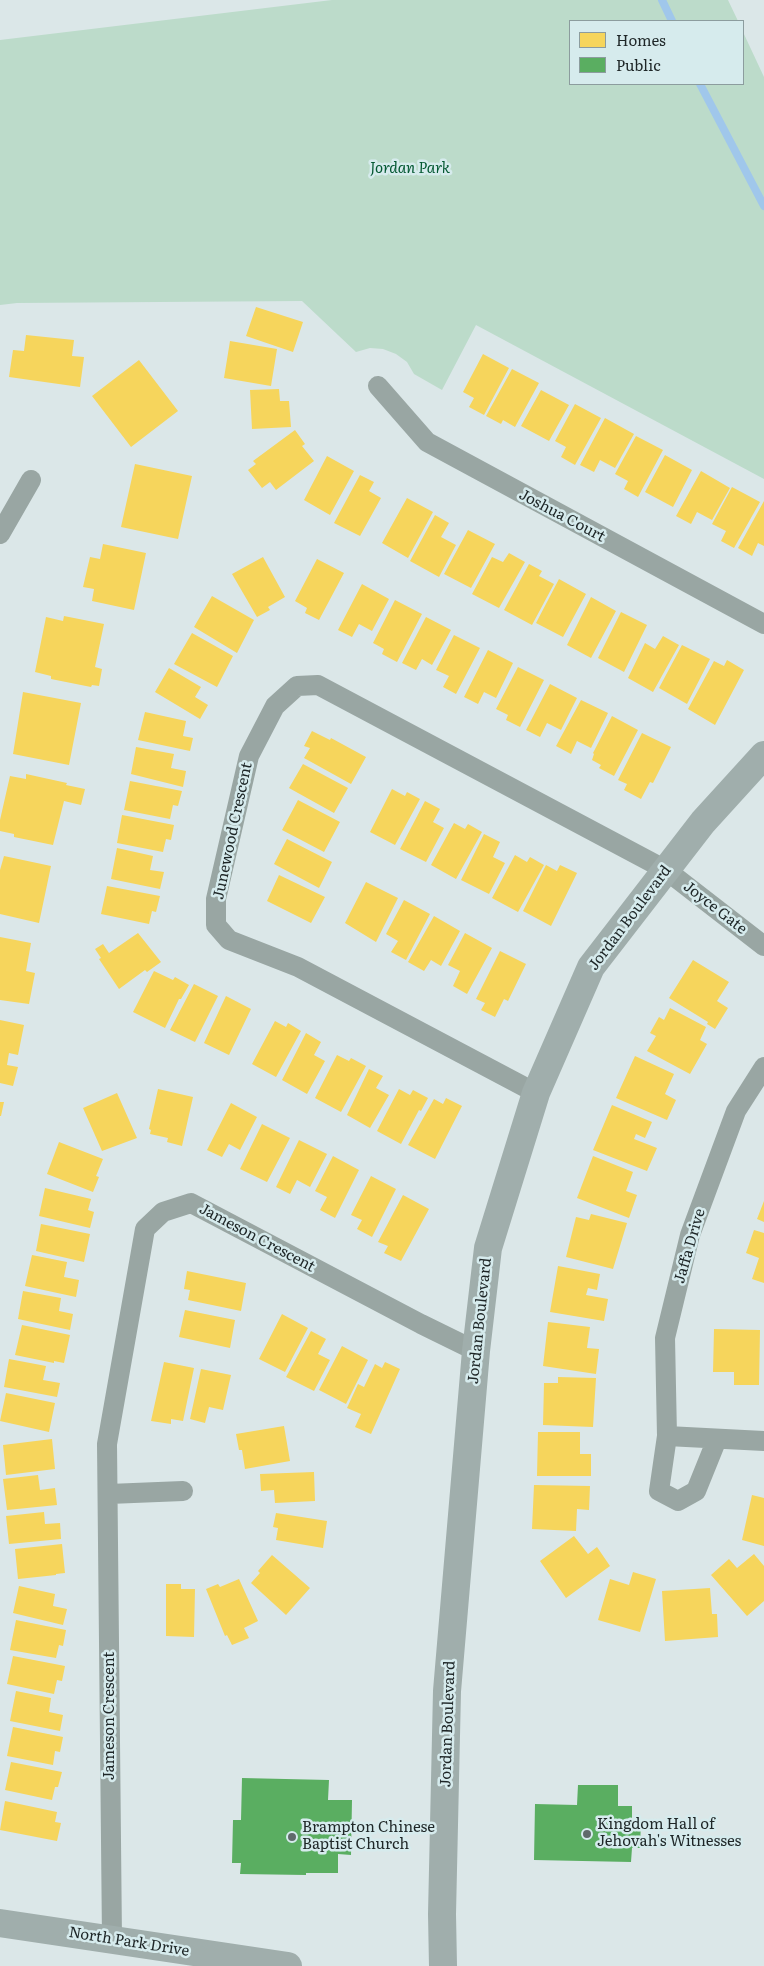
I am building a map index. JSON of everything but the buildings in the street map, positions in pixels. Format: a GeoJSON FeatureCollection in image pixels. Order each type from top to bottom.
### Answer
{"type":"FeatureCollection","features":[{"type":"Feature","properties":{"kind":"street","name":"Joshua Court"},"geometry":{"type":"LineString","coordinates":[[378,386],[427,442],[764,624]]}},
{"type":"Feature","properties":{"kind":"street"},"geometry":{"type":"LineString","coordinates":[[0,534],[31,480]]}},
{"type":"Feature","properties":{"kind":"street","name":"Junewood Crescent"},"geometry":{"type":"LineString","coordinates":[[536,1093],[298,968],[229,940],[216,925],[216,899],[249,756],[275,706],[296,686],[318,686],[666,870]]}},
{"type":"Feature","properties":{"kind":"street","name":"Jordan Boulevard"},"geometry":{"type":"LineString","coordinates":[[443,1966],[442,1914],[447,1691],[476,1351],[488,1248],[536,1093],[591,967],[704,822],[764,755]]}},
{"type":"Feature","properties":{"kind":"street","name":"Joyce Gate"},"geometry":{"type":"LineString","coordinates":[[666,870],[764,946]]}},
{"type":"Feature","properties":{"kind":"street","name":"Jaffa Drive"},"geometry":{"type":"LineString","coordinates":[[717,1439],[696,1491],[678,1502],[659,1491],[667,1436],[665,1338],[690,1235],[736,1111],[764,1067]]}},
{"type":"Feature","properties":{"kind":"street","name":"Jameson Crescent"},"geometry":{"type":"LineString","coordinates":[[112,1939],[107,1444],[145,1229],[163,1212],[191,1204],[476,1351]]}},
{"type":"Feature","properties":{"kind":"street"},"geometry":{"type":"LineString","coordinates":[[667,1436],[764,1441]]}},
{"type":"Feature","properties":{"kind":"street"},"geometry":{"type":"LineString","coordinates":[[108,1494],[184,1491]]}},
{"type":"Feature","properties":{"kind":"street","name":"North Park Drive"},"geometry":{"type":"LineString","coordinates":[[0,1923],[288,1966]]}},
{"type":"Feature","properties":{"kind":"green space","name":"Jordan Park"},"geometry":{"type":"Polygon","coordinates":[[[332,0],[728,0],[738,20],[569,20],[569,85],[744,85],[744,34],[764,77],[764,479],[476,325],[442,390],[414,374],[407,362],[396,354],[383,349],[370,348],[356,352],[302,301],[17,303],[0,305],[0,40],[332,0]]]}},
{"type":"Feature","properties":{"kind":"waterway"},"geometry":{"type":"LineString","coordinates":[[662,0],[672,20]]}},
{"type":"Feature","properties":{"kind":"waterway"},"geometry":{"type":"LineString","coordinates":[[701,85],[764,206]]}},
{"type":"Feature","properties":{"kind":"place","name":"Kingdom Hall of Jehovah's Witnesses"},"geometry":{"type":"Point","coordinates":[587,1834]}},
{"type":"Feature","properties":{"kind":"place","name":"Brampton Chinese Baptist Church"},"geometry":{"type":"Point","coordinates":[292,1837]}}]}
